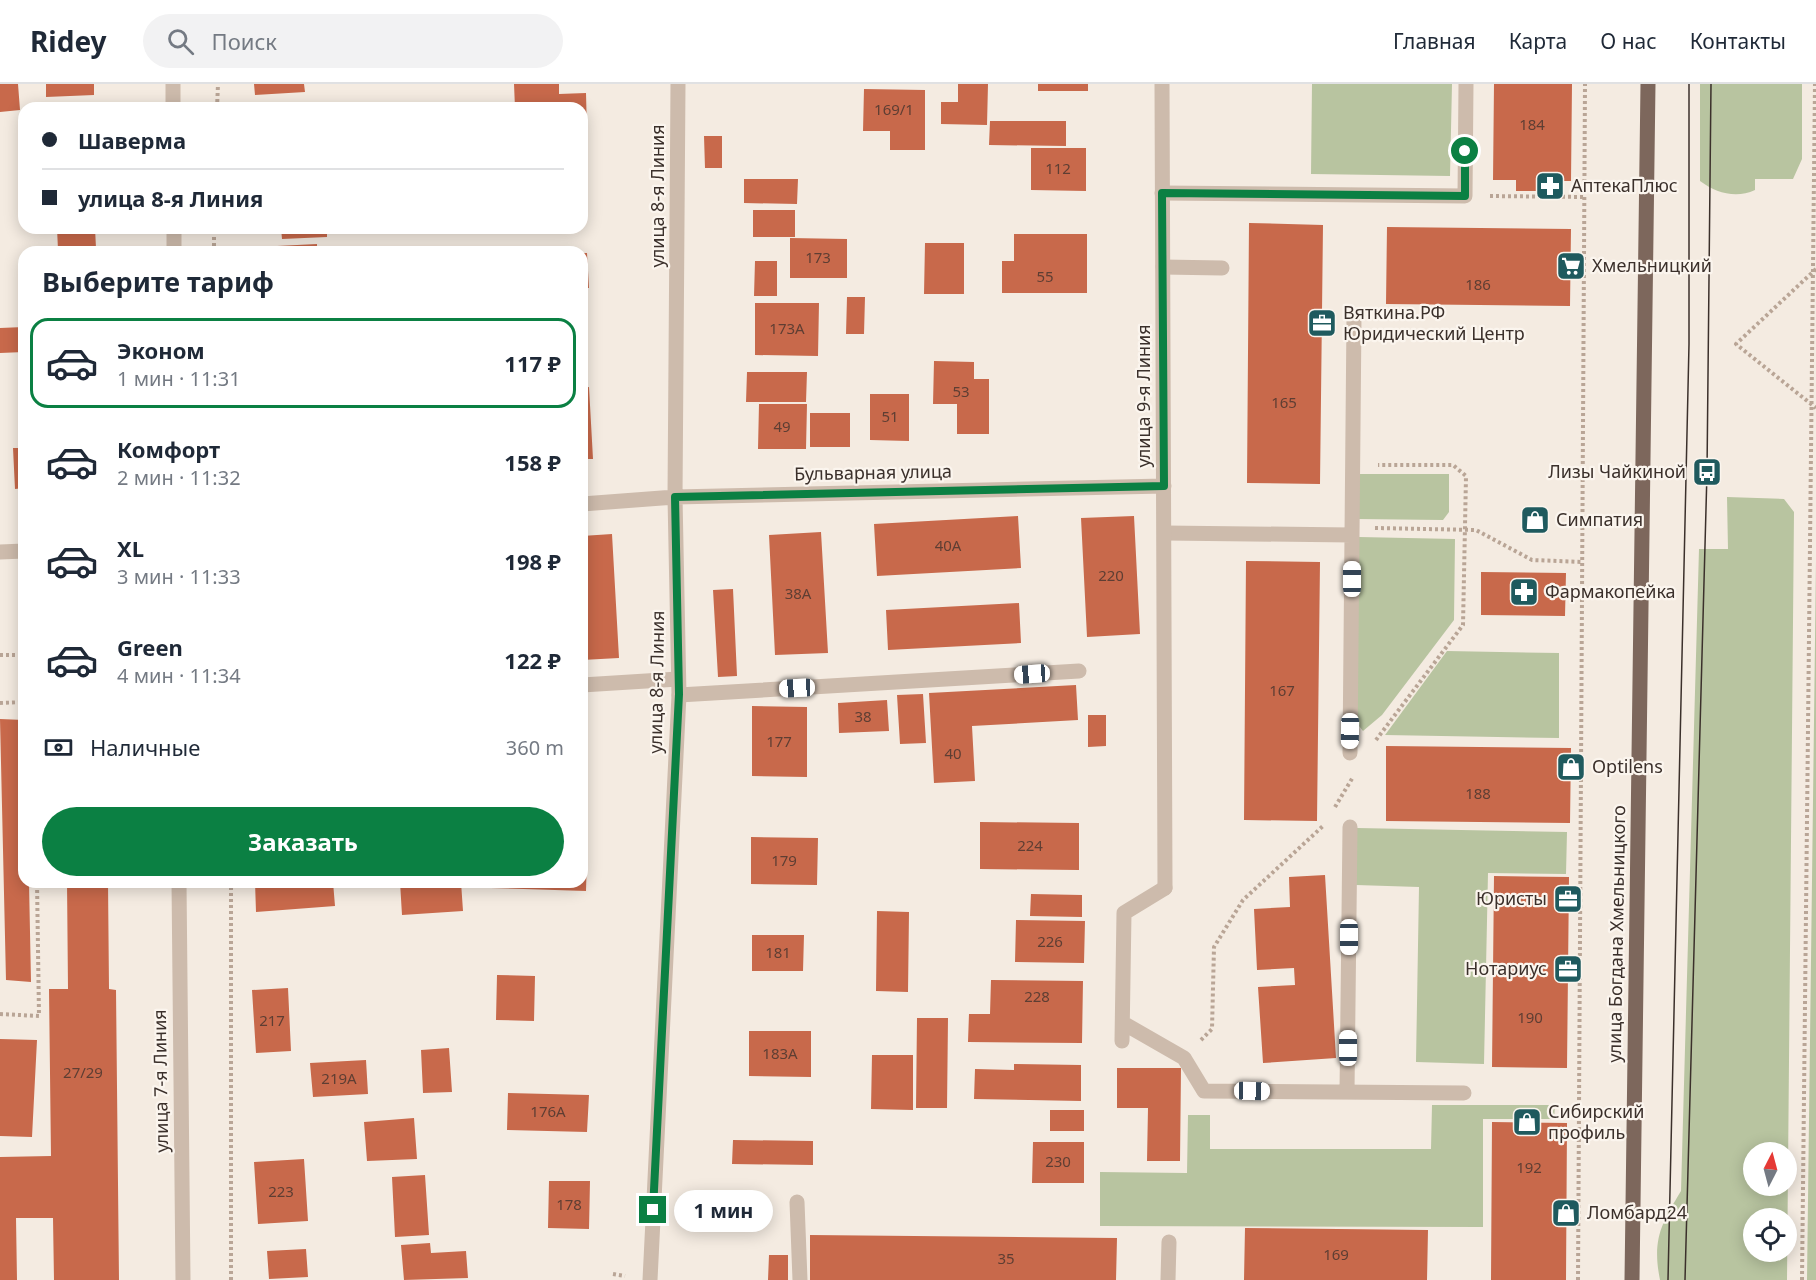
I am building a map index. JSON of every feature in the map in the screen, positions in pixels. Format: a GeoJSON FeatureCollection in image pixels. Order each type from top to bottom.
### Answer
{"type":"FeatureCollection","features":[{"type":"Feature","properties":{"kind":"main road","name":"улица Богдана Хмельницкого"},"geometry":{"type":"LineString","coordinates":[[1632,1280],[1648,84]]}},
{"type":"Feature","properties":{"kind":"street"},"geometry":{"type":"LineString","coordinates":[[173,84],[173,102]]}},
{"type":"Feature","properties":{"kind":"street","name":"улица 8-я Линия"},"geometry":{"type":"LineString","coordinates":[[650,1280],[679,694],[675,497],[678,84]]}},
{"type":"Feature","properties":{"kind":"street","name":"улица 9-я Линия"},"geometry":{"type":"LineString","coordinates":[[1123,1023],[1124,914],[1165,888],[1162,84]]}},
{"type":"Feature","properties":{"kind":"street"},"geometry":{"type":"LineString","coordinates":[[1162,193],[1465,196],[1466,84]]}},
{"type":"Feature","properties":{"kind":"street"},"geometry":{"type":"LineString","coordinates":[[1163,267],[1222,268]]}},
{"type":"Feature","properties":{"kind":"street"},"geometry":{"type":"LineString","coordinates":[[1350,753],[1354,317]]}},
{"type":"Feature","properties":{"kind":"street","name":"Бульварная улица"},"geometry":{"type":"LineString","coordinates":[[588,504],[675,497],[1164,486]]}},
{"type":"Feature","properties":{"kind":"street"},"geometry":{"type":"LineString","coordinates":[[1165,533],[1352,532]]}},
{"type":"Feature","properties":{"kind":"street"},"geometry":{"type":"LineString","coordinates":[[0,552],[18,551]]}},
{"type":"Feature","properties":{"kind":"street"},"geometry":{"type":"LineString","coordinates":[[679,694],[1079,671]]}},
{"type":"Feature","properties":{"kind":"street"},"geometry":{"type":"LineString","coordinates":[[588,684],[678,679]]}},
{"type":"Feature","properties":{"kind":"street"},"geometry":{"type":"LineString","coordinates":[[1347,1092],[1350,827]]}},
{"type":"Feature","properties":{"kind":"street","name":"улица 7-я Линия"},"geometry":{"type":"LineString","coordinates":[[179,888],[183,1280]]}},
{"type":"Feature","properties":{"kind":"street"},"geometry":{"type":"LineString","coordinates":[[1122,1041],[1123,1023],[1184,1058],[1204,1091],[1464,1093]]}},
{"type":"Feature","properties":{"kind":"street"},"geometry":{"type":"LineString","coordinates":[[797,1202],[800,1280]]}},
{"type":"Feature","properties":{"kind":"street"},"geometry":{"type":"LineString","coordinates":[[1168,1280],[1169,1242]]}},
{"type":"Feature","properties":{"kind":"path"},"geometry":{"type":"LineString","coordinates":[[217,102],[218,84]]}},
{"type":"Feature","properties":{"kind":"path"},"geometry":{"type":"LineString","coordinates":[[1578,1280],[1585,84]]}},
{"type":"Feature","properties":{"kind":"path"},"geometry":{"type":"LineString","coordinates":[[1802,1280],[1815,84]]}},
{"type":"Feature","properties":{"kind":"path"},"geometry":{"type":"LineString","coordinates":[[1465,196],[1584,197]]}},
{"type":"Feature","properties":{"kind":"path"},"geometry":{"type":"LineString","coordinates":[[1814,270],[1736,344],[1816,408]]}},
{"type":"Feature","properties":{"kind":"path"},"geometry":{"type":"LineString","coordinates":[[1353,465],[1453,465],[1466,476],[1462,625],[1373,744]]}},
{"type":"Feature","properties":{"kind":"path"},"geometry":{"type":"LineString","coordinates":[[1352,532],[1476,530],[1532,560],[1583,562]]}},
{"type":"Feature","properties":{"kind":"path"},"geometry":{"type":"LineString","coordinates":[[0,655],[18,655]]}},
{"type":"Feature","properties":{"kind":"path"},"geometry":{"type":"LineString","coordinates":[[0,703],[18,702]]}},
{"type":"Feature","properties":{"kind":"path"},"geometry":{"type":"LineString","coordinates":[[1333,810],[1356,772]]}},
{"type":"Feature","properties":{"kind":"path"},"geometry":{"type":"LineString","coordinates":[[1184,1058],[1212,1029],[1214,947],[1243,900],[1322,828],[1328,819]]}},
{"type":"Feature","properties":{"kind":"path"},"geometry":{"type":"LineString","coordinates":[[0,1014],[39,1016],[37,888]]}},
{"type":"Feature","properties":{"kind":"path"},"geometry":{"type":"LineString","coordinates":[[231,888],[231,1280]]}},
{"type":"Feature","properties":{"kind":"green space"},"geometry":{"type":"Polygon","coordinates":[[[1312,84],[1452,84],[1450,176],[1311,174],[1312,84]]]}},
{"type":"Feature","properties":{"kind":"green space"},"geometry":{"type":"Polygon","coordinates":[[[1700,84],[1802,84],[1802,159],[1793,179],[1755,179],[1755,190],[1741,194],[1719,191],[1700,181],[1700,84]]]}},
{"type":"Feature","properties":{"kind":"green space"},"geometry":{"type":"Polygon","coordinates":[[[1357,474],[1449,474],[1449,512],[1443,520],[1357,519],[1357,474]]]}},
{"type":"Feature","properties":{"kind":"green space"},"geometry":{"type":"Polygon","coordinates":[[[1727,497],[1784,499],[1794,512],[1788,1142],[1743,1142],[1743,1196],[1788,1196],[1788,1208],[1743,1208],[1743,1262],[1787,1262],[1787,1280],[1660,1280],[1658,1266],[1658,1243],[1663,1223],[1681,1191],[1699,549],[1728,549],[1727,497]]]}},
{"type":"Feature","properties":{"kind":"green space"},"geometry":{"type":"Polygon","coordinates":[[[1359,537],[1455,539],[1454,620],[1382,715],[1363,731],[1355,721],[1359,537]]]}},
{"type":"Feature","properties":{"kind":"green space"},"geometry":{"type":"Polygon","coordinates":[[[1816,561],[1816,1280],[1807,1280],[1816,561]]]}},
{"type":"Feature","properties":{"kind":"green space"},"geometry":{"type":"Polygon","coordinates":[[[1447,651],[1559,653],[1559,738],[1385,735],[1447,651]]]}},
{"type":"Feature","properties":{"kind":"green space"},"geometry":{"type":"Polygon","coordinates":[[[1357,828],[1567,832],[1566,874],[1488,873],[1484,1064],[1416,1062],[1419,887],[1356,885],[1357,828]]]}},
{"type":"Feature","properties":{"kind":"green space"},"geometry":{"type":"Polygon","coordinates":[[[1432,1105],[1555,1105],[1554,1119],[1483,1119],[1483,1227],[1100,1226],[1100,1172],[1187,1173],[1188,1115],[1210,1115],[1210,1149],[1431,1149],[1432,1105]]]}},
{"type":"Feature","properties":{"kind":"building"},"geometry":{"type":"Polygon","coordinates":[[[0,84],[18,84],[18,110],[0,112],[0,84]]]}},
{"type":"Feature","properties":{"kind":"building"},"geometry":{"type":"Polygon","coordinates":[[[46,84],[94,84],[94,95],[46,97],[46,84]]]}},
{"type":"Feature","properties":{"kind":"building"},"geometry":{"type":"Polygon","coordinates":[[[254,84],[304,84],[305,92],[255,95],[254,84]]]}},
{"type":"Feature","properties":{"kind":"building"},"geometry":{"type":"Polygon","coordinates":[[[514,84],[559,84],[559,94],[586,93],[586,102],[515,102],[514,84]]]}},
{"type":"Feature","properties":{"kind":"building"},"geometry":{"type":"Polygon","coordinates":[[[958,84],[988,84],[987,125],[941,124],[941,102],[958,102],[958,84]]]}},
{"type":"Feature","properties":{"kind":"building"},"geometry":{"type":"Polygon","coordinates":[[[1038,84],[1088,84],[1088,91],[1038,91],[1038,84]]]}},
{"type":"Feature","properties":{"kind":"building"},"geometry":{"type":"Polygon","coordinates":[[[1494,84],[1572,84],[1571,181],[1550,181],[1550,191],[1516,191],[1516,180],[1493,180],[1494,84]]]}},
{"type":"Feature","properties":{"kind":"building"},"geometry":{"type":"Polygon","coordinates":[[[864,89],[925,90],[925,150],[890,150],[890,131],[863,131],[864,89]]]}},
{"type":"Feature","properties":{"kind":"building"},"geometry":{"type":"Polygon","coordinates":[[[990,121],[1066,121],[1066,146],[989,145],[990,121]]]}},
{"type":"Feature","properties":{"kind":"building"},"geometry":{"type":"Polygon","coordinates":[[[704,136],[722,136],[722,168],[705,168],[704,136]]]}},
{"type":"Feature","properties":{"kind":"building"},"geometry":{"type":"Polygon","coordinates":[[[1031,148],[1086,148],[1086,191],[1031,190],[1031,148]]]}},
{"type":"Feature","properties":{"kind":"building"},"geometry":{"type":"Polygon","coordinates":[[[744,179],[798,179],[797,204],[744,203],[744,179]]]}},
{"type":"Feature","properties":{"kind":"building"},"geometry":{"type":"Polygon","coordinates":[[[753,210],[795,210],[795,237],[753,237],[753,210]]]}},
{"type":"Feature","properties":{"kind":"building"},"geometry":{"type":"Polygon","coordinates":[[[1249,223],[1323,225],[1320,484],[1247,483],[1249,223]]]}},
{"type":"Feature","properties":{"kind":"building"},"geometry":{"type":"Polygon","coordinates":[[[1387,227],[1571,229],[1570,306],[1386,304],[1387,227]]]}},
{"type":"Feature","properties":{"kind":"building"},"geometry":{"type":"Polygon","coordinates":[[[57,234],[95,234],[96,246],[58,246],[57,234]]]}},
{"type":"Feature","properties":{"kind":"building"},"geometry":{"type":"Polygon","coordinates":[[[282,234],[327,234],[327,237],[282,239],[282,234]]]}},
{"type":"Feature","properties":{"kind":"building"},"geometry":{"type":"Polygon","coordinates":[[[1014,234],[1087,234],[1087,293],[1002,293],[1002,261],[1014,261],[1014,234]]]}},
{"type":"Feature","properties":{"kind":"building"},"geometry":{"type":"Polygon","coordinates":[[[790,238],[847,239],[847,278],[790,278],[790,238]]]}},
{"type":"Feature","properties":{"kind":"building"},"geometry":{"type":"Polygon","coordinates":[[[925,243],[964,243],[964,294],[924,294],[925,243]]]}},
{"type":"Feature","properties":{"kind":"building"},"geometry":{"type":"Polygon","coordinates":[[[317,244],[317,246],[277,246],[317,244]]]}},
{"type":"Feature","properties":{"kind":"building"},"geometry":{"type":"Polygon","coordinates":[[[755,261],[777,261],[777,296],[754,296],[755,261]]]}},
{"type":"Feature","properties":{"kind":"building"},"geometry":{"type":"Polygon","coordinates":[[[847,297],[865,297],[864,334],[846,334],[847,297]]]}},
{"type":"Feature","properties":{"kind":"building"},"geometry":{"type":"Polygon","coordinates":[[[755,303],[819,303],[818,356],[755,355],[755,303]]]}},
{"type":"Feature","properties":{"kind":"building"},"geometry":{"type":"Polygon","coordinates":[[[18,327],[18,352],[0,353],[0,328],[18,327]]]}},
{"type":"Feature","properties":{"kind":"building"},"geometry":{"type":"Polygon","coordinates":[[[934,361],[974,362],[974,379],[989,379],[989,434],[957,434],[957,404],[933,404],[934,361]]]}},
{"type":"Feature","properties":{"kind":"building"},"geometry":{"type":"Polygon","coordinates":[[[747,372],[807,372],[806,402],[746,402],[747,372]]]}},
{"type":"Feature","properties":{"kind":"building"},"geometry":{"type":"Polygon","coordinates":[[[589,387],[593,459],[588,459],[589,387]]]}},
{"type":"Feature","properties":{"kind":"building"},"geometry":{"type":"Polygon","coordinates":[[[870,394],[909,394],[909,441],[870,440],[870,394]]]}},
{"type":"Feature","properties":{"kind":"building"},"geometry":{"type":"Polygon","coordinates":[[[759,404],[807,404],[806,449],[758,449],[759,404]]]}},
{"type":"Feature","properties":{"kind":"building"},"geometry":{"type":"Polygon","coordinates":[[[810,413],[850,413],[850,447],[810,447],[810,413]]]}},
{"type":"Feature","properties":{"kind":"building"},"geometry":{"type":"Polygon","coordinates":[[[13,448],[18,448],[18,489],[15,489],[13,448]]]}},
{"type":"Feature","properties":{"kind":"building"},"geometry":{"type":"Polygon","coordinates":[[[1018,516],[1021,568],[877,576],[874,524],[1018,516]]]}},
{"type":"Feature","properties":{"kind":"building"},"geometry":{"type":"Polygon","coordinates":[[[1134,516],[1140,634],[1087,637],[1081,518],[1134,516]]]}},
{"type":"Feature","properties":{"kind":"building"},"geometry":{"type":"Polygon","coordinates":[[[821,532],[828,653],[775,655],[769,535],[821,532]]]}},
{"type":"Feature","properties":{"kind":"building"},"geometry":{"type":"Polygon","coordinates":[[[612,534],[619,658],[588,660],[588,536],[612,534]]]}},
{"type":"Feature","properties":{"kind":"building"},"geometry":{"type":"Polygon","coordinates":[[[1246,561],[1320,562],[1317,821],[1244,820],[1246,561]]]}},
{"type":"Feature","properties":{"kind":"building"},"geometry":{"type":"Polygon","coordinates":[[[1481,572],[1566,573],[1565,616],[1481,615],[1481,572]]]}},
{"type":"Feature","properties":{"kind":"building"},"geometry":{"type":"Polygon","coordinates":[[[733,589],[737,676],[718,677],[713,590],[733,589]]]}},
{"type":"Feature","properties":{"kind":"building"},"geometry":{"type":"Polygon","coordinates":[[[1019,603],[1021,643],[888,650],[886,610],[1019,603]]]}},
{"type":"Feature","properties":{"kind":"building"},"geometry":{"type":"Polygon","coordinates":[[[1076,685],[1078,720],[972,726],[975,781],[934,783],[929,693],[1076,685]]]}},
{"type":"Feature","properties":{"kind":"building"},"geometry":{"type":"Polygon","coordinates":[[[923,694],[926,743],[900,744],[897,695],[923,694]]]}},
{"type":"Feature","properties":{"kind":"building"},"geometry":{"type":"Polygon","coordinates":[[[887,700],[889,731],[839,733],[838,703],[887,700]]]}},
{"type":"Feature","properties":{"kind":"building"},"geometry":{"type":"Polygon","coordinates":[[[752,706],[807,707],[807,777],[752,776],[752,706]]]}},
{"type":"Feature","properties":{"kind":"building"},"geometry":{"type":"Polygon","coordinates":[[[1088,715],[1106,715],[1106,746],[1088,747],[1088,715]]]}},
{"type":"Feature","properties":{"kind":"building"},"geometry":{"type":"Polygon","coordinates":[[[0,719],[18,720],[18,888],[29,888],[31,982],[6,980],[0,719]]]}},
{"type":"Feature","properties":{"kind":"building"},"geometry":{"type":"Polygon","coordinates":[[[1386,746],[1571,748],[1570,823],[1386,821],[1386,746]]]}},
{"type":"Feature","properties":{"kind":"building"},"geometry":{"type":"Polygon","coordinates":[[[980,822],[1079,823],[1079,870],[980,869],[980,822]]]}},
{"type":"Feature","properties":{"kind":"building"},"geometry":{"type":"Polygon","coordinates":[[[751,837],[818,838],[817,885],[751,884],[751,837]]]}},
{"type":"Feature","properties":{"kind":"building"},"geometry":{"type":"Polygon","coordinates":[[[1325,875],[1336,1058],[1263,1063],[1258,987],[1295,985],[1294,968],[1257,970],[1254,909],[1290,907],[1289,877],[1325,875]]]}},
{"type":"Feature","properties":{"kind":"building"},"geometry":{"type":"Polygon","coordinates":[[[1494,876],[1569,877],[1567,1068],[1492,1067],[1494,876]]]}},
{"type":"Feature","properties":{"kind":"building"},"geometry":{"type":"Polygon","coordinates":[[[67,888],[108,888],[109,989],[116,990],[119,1280],[54,1280],[53,1218],[16,1218],[17,1280],[0,1280],[0,1157],[51,1156],[49,989],[68,989],[67,888]]]}},
{"type":"Feature","properties":{"kind":"building"},"geometry":{"type":"Polygon","coordinates":[[[255,888],[334,888],[335,906],[256,912],[255,888]]]}},
{"type":"Feature","properties":{"kind":"building"},"geometry":{"type":"Polygon","coordinates":[[[400,888],[461,888],[463,911],[402,915],[400,888]]]}},
{"type":"Feature","properties":{"kind":"building"},"geometry":{"type":"Polygon","coordinates":[[[491,888],[586,888],[586,891],[491,888]]]}},
{"type":"Feature","properties":{"kind":"building"},"geometry":{"type":"Polygon","coordinates":[[[1031,894],[1082,895],[1082,917],[1030,916],[1031,894]]]}},
{"type":"Feature","properties":{"kind":"building"},"geometry":{"type":"Polygon","coordinates":[[[877,911],[909,912],[908,992],[876,991],[877,911]]]}},
{"type":"Feature","properties":{"kind":"building"},"geometry":{"type":"Polygon","coordinates":[[[1016,920],[1085,921],[1084,963],[1015,962],[1016,920]]]}},
{"type":"Feature","properties":{"kind":"building"},"geometry":{"type":"Polygon","coordinates":[[[752,935],[804,935],[803,971],[752,971],[752,935]]]}},
{"type":"Feature","properties":{"kind":"building"},"geometry":{"type":"Polygon","coordinates":[[[497,975],[535,976],[534,1021],[496,1020],[497,975]]]}},
{"type":"Feature","properties":{"kind":"building"},"geometry":{"type":"Polygon","coordinates":[[[991,980],[1083,981],[1082,1043],[968,1042],[969,1014],[990,1014],[991,980]]]}},
{"type":"Feature","properties":{"kind":"building"},"geometry":{"type":"Polygon","coordinates":[[[288,988],[291,1051],[256,1053],[252,990],[288,988]]]}},
{"type":"Feature","properties":{"kind":"building"},"geometry":{"type":"Polygon","coordinates":[[[917,1018],[948,1018],[947,1108],[916,1108],[917,1018]]]}},
{"type":"Feature","properties":{"kind":"building"},"geometry":{"type":"Polygon","coordinates":[[[749,1031],[811,1031],[811,1077],[749,1076],[749,1031]]]}},
{"type":"Feature","properties":{"kind":"building"},"geometry":{"type":"Polygon","coordinates":[[[0,1039],[37,1040],[32,1137],[0,1136],[0,1039]]]}},
{"type":"Feature","properties":{"kind":"building"},"geometry":{"type":"Polygon","coordinates":[[[449,1048],[452,1092],[423,1093],[421,1050],[449,1048]]]}},
{"type":"Feature","properties":{"kind":"building"},"geometry":{"type":"Polygon","coordinates":[[[872,1055],[913,1055],[913,1110],[871,1109],[872,1055]]]}},
{"type":"Feature","properties":{"kind":"building"},"geometry":{"type":"Polygon","coordinates":[[[366,1060],[368,1094],[313,1097],[310,1063],[366,1060]]]}},
{"type":"Feature","properties":{"kind":"building"},"geometry":{"type":"Polygon","coordinates":[[[1014,1064],[1081,1065],[1081,1101],[974,1099],[975,1069],[1014,1070],[1014,1064]]]}},
{"type":"Feature","properties":{"kind":"building"},"geometry":{"type":"Polygon","coordinates":[[[1117,1068],[1181,1068],[1180,1161],[1147,1161],[1148,1108],[1117,1108],[1117,1068]]]}},
{"type":"Feature","properties":{"kind":"building"},"geometry":{"type":"Polygon","coordinates":[[[508,1093],[589,1095],[587,1132],[507,1130],[508,1093]]]}},
{"type":"Feature","properties":{"kind":"building"},"geometry":{"type":"Polygon","coordinates":[[[1050,1110],[1084,1110],[1084,1131],[1050,1131],[1050,1110]]]}},
{"type":"Feature","properties":{"kind":"building"},"geometry":{"type":"Polygon","coordinates":[[[414,1118],[417,1159],[367,1161],[364,1122],[414,1118]]]}},
{"type":"Feature","properties":{"kind":"building"},"geometry":{"type":"Polygon","coordinates":[[[1492,1122],[1567,1123],[1566,1280],[1491,1280],[1492,1122]]]}},
{"type":"Feature","properties":{"kind":"building"},"geometry":{"type":"Polygon","coordinates":[[[733,1140],[813,1141],[813,1165],[732,1164],[733,1140]]]}},
{"type":"Feature","properties":{"kind":"building"},"geometry":{"type":"Polygon","coordinates":[[[1033,1142],[1084,1142],[1084,1183],[1032,1183],[1033,1142]]]}},
{"type":"Feature","properties":{"kind":"building"},"geometry":{"type":"Polygon","coordinates":[[[304,1159],[308,1221],[258,1224],[254,1162],[304,1159]]]}},
{"type":"Feature","properties":{"kind":"building"},"geometry":{"type":"Polygon","coordinates":[[[425,1175],[429,1235],[395,1237],[392,1177],[425,1175]]]}},
{"type":"Feature","properties":{"kind":"building"},"geometry":{"type":"Polygon","coordinates":[[[549,1181],[590,1181],[589,1229],[548,1228],[549,1181]]]}},
{"type":"Feature","properties":{"kind":"building"},"geometry":{"type":"Polygon","coordinates":[[[1245,1228],[1428,1230],[1427,1280],[1244,1280],[1245,1228]]]}},
{"type":"Feature","properties":{"kind":"building"},"geometry":{"type":"Polygon","coordinates":[[[810,1235],[1117,1238],[1116,1280],[810,1280],[810,1235]]]}},
{"type":"Feature","properties":{"kind":"building"},"geometry":{"type":"Polygon","coordinates":[[[430,1243],[431,1253],[466,1251],[468,1278],[404,1280],[401,1245],[430,1243]]]}},
{"type":"Feature","properties":{"kind":"building"},"geometry":{"type":"Polygon","coordinates":[[[306,1249],[308,1277],[269,1279],[267,1251],[306,1249]]]}},
{"type":"Feature","properties":{"kind":"building"},"geometry":{"type":"Polygon","coordinates":[[[769,1255],[788,1255],[788,1280],[768,1280],[769,1255]]]}},
{"type":"Feature","properties":{"kind":"tram line"},"geometry":{"type":"LineString","coordinates":[[1668,1280],[1689,344],[1689,84]]}},
{"type":"Feature","properties":{"kind":"tram line"},"geometry":{"type":"LineString","coordinates":[[1685,1280],[1707,472],[1711,84]]}},
{"type":"Feature","properties":{"kind":"place","name":"АптекаПлюс"},"geometry":{"type":"Point","coordinates":[1550,186]}},
{"type":"Feature","properties":{"kind":"place","name":"Хмельницкий"},"geometry":{"type":"Point","coordinates":[1571,266]}},
{"type":"Feature","properties":{"kind":"place","name":"Вяткина.РФ Юридический Центр"},"geometry":{"type":"Point","coordinates":[1322,323]}},
{"type":"Feature","properties":{"kind":"place","name":"Лизы Чайкиной"},"geometry":{"type":"Point","coordinates":[1707,472]}},
{"type":"Feature","properties":{"kind":"place","name":"Симпатия"},"geometry":{"type":"Point","coordinates":[1535,520]}},
{"type":"Feature","properties":{"kind":"place","name":"Фармакопейка"},"geometry":{"type":"Point","coordinates":[1524,592]}},
{"type":"Feature","properties":{"kind":"place","name":"Optilens"},"geometry":{"type":"Point","coordinates":[1571,767]}},
{"type":"Feature","properties":{"kind":"place","name":"Юристы"},"geometry":{"type":"Point","coordinates":[1568,899]}},
{"type":"Feature","properties":{"kind":"place","name":"Нотариус"},"geometry":{"type":"Point","coordinates":[1568,969]}},
{"type":"Feature","properties":{"kind":"place","name":"Сибирский профиль"},"geometry":{"type":"Point","coordinates":[1527,1122]}},
{"type":"Feature","properties":{"kind":"place","name":"Ломбард24"},"geometry":{"type":"Point","coordinates":[1566,1213]}},
{"type":"Feature","properties":{"kind":"route"},"geometry":{"type":"LineString","coordinates":[[653,1210],[679,694],[675,497],[1164,486],[1162,193],[1465,196],[1465,151]]}}]}
